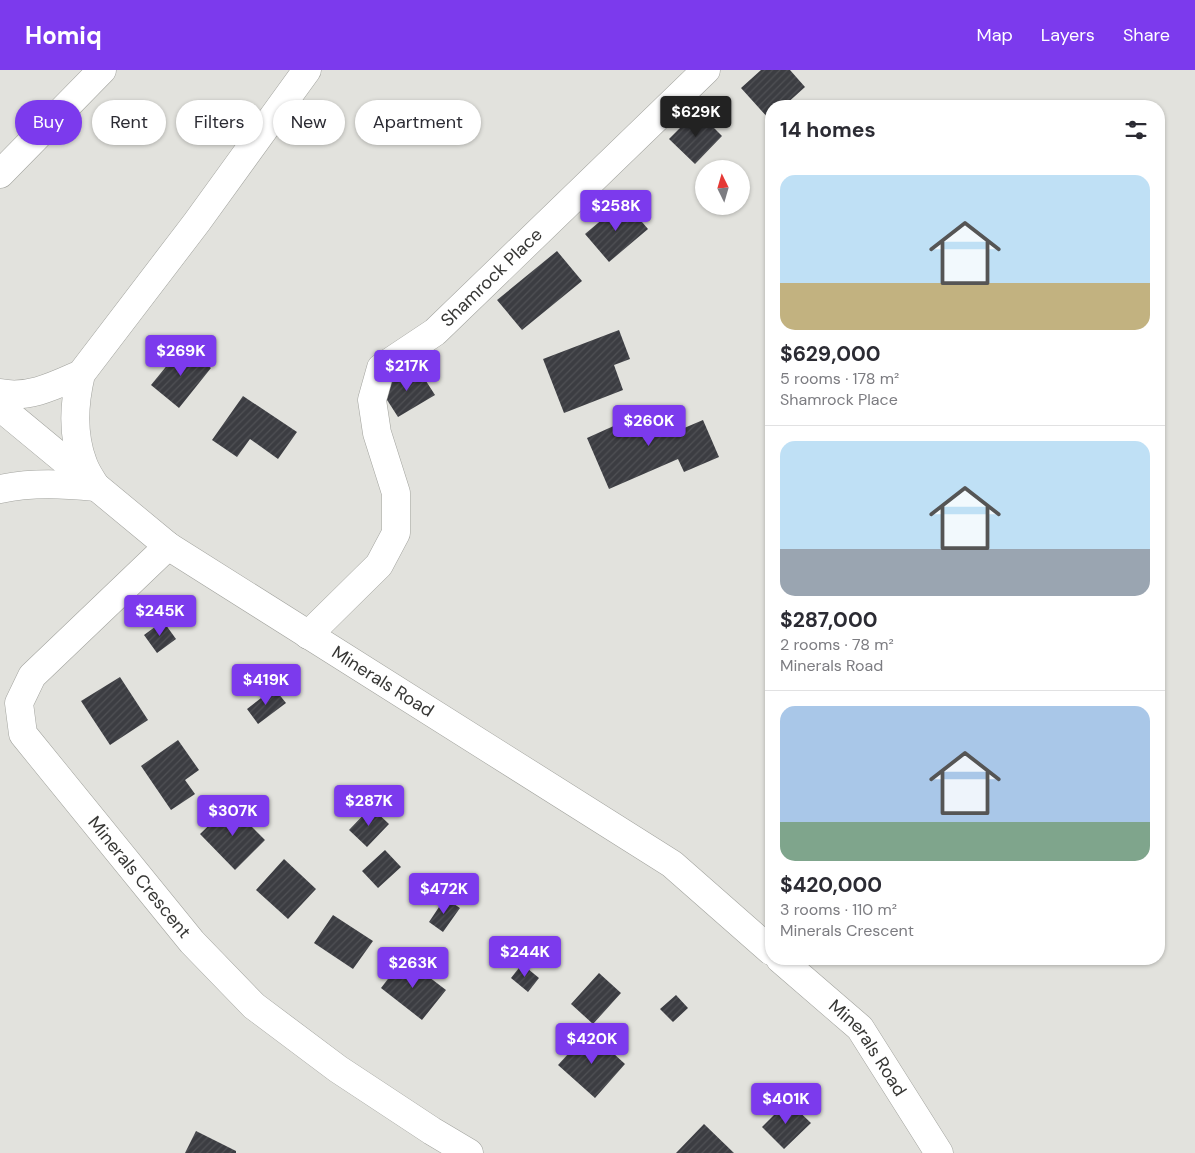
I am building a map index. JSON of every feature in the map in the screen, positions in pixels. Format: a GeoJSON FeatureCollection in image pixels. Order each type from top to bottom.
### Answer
{"type":"FeatureCollection","features":[{"type":"Feature","properties":{"kind":"main road"},"geometry":{"type":"LineString","coordinates":[[0,174],[102,70]]}},
{"type":"Feature","properties":{"kind":"main road"},"geometry":{"type":"LineString","coordinates":[[96,487],[84,464],[78,446],[75,411],[76,395],[82,374],[197,222],[307,70]]}},
{"type":"Feature","properties":{"kind":"main road","name":"Shamrock Place"},"geometry":{"type":"LineString","coordinates":[[308,635],[379,565],[396,533],[396,493],[377,433],[372,400],[381,368],[435,332],[706,70]]}},
{"type":"Feature","properties":{"kind":"main road"},"geometry":{"type":"LineString","coordinates":[[0,393],[29,394],[52,387],[82,374]]}},
{"type":"Feature","properties":{"kind":"main road","name":"Minerals Road"},"geometry":{"type":"LineString","coordinates":[[0,407],[168,546],[672,864],[765,946]]}},
{"type":"Feature","properties":{"kind":"main road"},"geometry":{"type":"LineString","coordinates":[[0,489],[13,486],[52,484],[96,487]]}},
{"type":"Feature","properties":{"kind":"main road","name":"Minerals Crescent"},"geometry":{"type":"LineString","coordinates":[[168,546],[32,676],[19,703],[23,734],[192,942],[254,1006],[338,1069],[469,1153]]}},
{"type":"Feature","properties":{"kind":"main road","name":"Minerals Road"},"geometry":{"type":"LineString","coordinates":[[787,965],[860,1028],[938,1153]]}},
{"type":"Feature","properties":{"kind":"building"},"geometry":{"type":"Polygon","coordinates":[[[761,70],[790,70],[805,87],[791,100],[765,100],[765,115],[741,88],[761,70]]]}},
{"type":"Feature","properties":{"kind":"building"},"geometry":{"type":"Polygon","coordinates":[[[697,111],[722,136],[699,160],[695,160],[695,164],[669,139],[697,111]]]}},
{"type":"Feature","properties":{"kind":"building"},"geometry":{"type":"Polygon","coordinates":[[[624,201],[648,229],[609,262],[585,234],[624,201]]]}},
{"type":"Feature","properties":{"kind":"building"},"geometry":{"type":"Polygon","coordinates":[[[557,251],[582,281],[522,330],[497,300],[557,251]]]}},
{"type":"Feature","properties":{"kind":"building"},"geometry":{"type":"Polygon","coordinates":[[[619,330],[630,359],[614,365],[623,390],[564,413],[543,359],[619,330]]]}},
{"type":"Feature","properties":{"kind":"building"},"geometry":{"type":"Polygon","coordinates":[[[183,346],[211,368],[179,408],[151,385],[183,346]]]}},
{"type":"Feature","properties":{"kind":"building"},"geometry":{"type":"Polygon","coordinates":[[[417,367],[435,395],[398,417],[380,389],[417,367]]]}},
{"type":"Feature","properties":{"kind":"building"},"geometry":{"type":"Polygon","coordinates":[[[243,396],[297,432],[278,459],[250,439],[237,457],[212,440],[243,396]]]}},
{"type":"Feature","properties":{"kind":"building"},"geometry":{"type":"Polygon","coordinates":[[[658,406],[670,434],[703,420],[719,457],[684,472],[678,459],[609,489],[587,438],[658,406]]]}},
{"type":"Feature","properties":{"kind":"building"},"geometry":{"type":"Polygon","coordinates":[[[163,621],[176,639],[157,653],[144,635],[163,621]]]}},
{"type":"Feature","properties":{"kind":"building"},"geometry":{"type":"Polygon","coordinates":[[[120,677],[148,720],[110,745],[81,701],[120,677]]]}},
{"type":"Feature","properties":{"kind":"building"},"geometry":{"type":"Polygon","coordinates":[[[274,688],[286,703],[258,724],[247,709],[274,688]]]}},
{"type":"Feature","properties":{"kind":"building"},"geometry":{"type":"Polygon","coordinates":[[[178,740],[199,770],[185,780],[195,794],[171,810],[141,766],[178,740]]]}},
{"type":"Feature","properties":{"kind":"building"},"geometry":{"type":"Polygon","coordinates":[[[230,805],[265,840],[235,870],[200,834],[230,805]]]}},
{"type":"Feature","properties":{"kind":"building"},"geometry":{"type":"Polygon","coordinates":[[[371,807],[389,824],[367,847],[349,830],[371,807]]]}},
{"type":"Feature","properties":{"kind":"building"},"geometry":{"type":"Polygon","coordinates":[[[385,850],[401,867],[378,888],[362,871],[385,850]]]}},
{"type":"Feature","properties":{"kind":"building"},"geometry":{"type":"Polygon","coordinates":[[[284,859],[316,889],[288,919],[256,890],[284,859]]]}},
{"type":"Feature","properties":{"kind":"building"},"geometry":{"type":"Polygon","coordinates":[[[445,898],[460,908],[443,932],[429,922],[445,898]]]}},
{"type":"Feature","properties":{"kind":"building"},"geometry":{"type":"Polygon","coordinates":[[[333,915],[373,941],[353,969],[314,943],[333,915]]]}},
{"type":"Feature","properties":{"kind":"building"},"geometry":{"type":"Polygon","coordinates":[[[404,958],[446,990],[422,1020],[381,988],[404,958]]]}},
{"type":"Feature","properties":{"kind":"building"},"geometry":{"type":"Polygon","coordinates":[[[522,964],[539,978],[528,992],[511,978],[522,964]]]}},
{"type":"Feature","properties":{"kind":"building"},"geometry":{"type":"Polygon","coordinates":[[[599,973],[621,993],[593,1024],[571,1004],[599,973]]]}},
{"type":"Feature","properties":{"kind":"building"},"geometry":{"type":"Polygon","coordinates":[[[676,995],[688,1008],[673,1022],[660,1009],[676,995]]]}},
{"type":"Feature","properties":{"kind":"building"},"geometry":{"type":"Polygon","coordinates":[[[589,1031],[625,1064],[595,1098],[558,1065],[589,1031]]]}},
{"type":"Feature","properties":{"kind":"building"},"geometry":{"type":"Polygon","coordinates":[[[788,1101],[811,1123],[784,1149],[762,1127],[788,1101]]]}},
{"type":"Feature","properties":{"kind":"building"},"geometry":{"type":"Polygon","coordinates":[[[704,1124],[734,1153],[676,1153],[704,1124]]]}},
{"type":"Feature","properties":{"kind":"building"},"geometry":{"type":"Polygon","coordinates":[[[196,1131],[236,1151],[236,1153],[185,1153],[196,1131]]]}}]}
